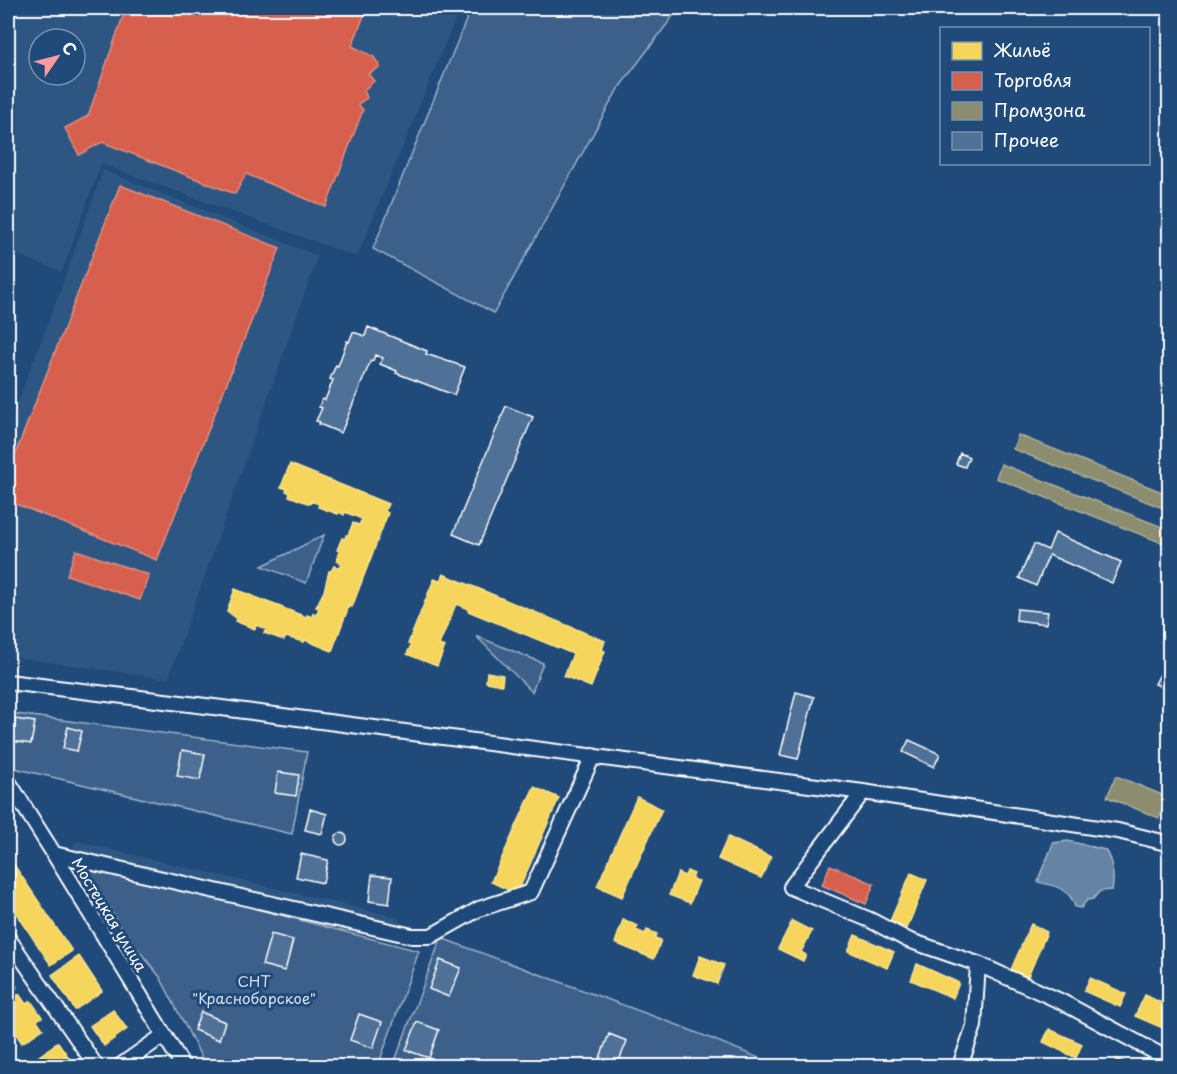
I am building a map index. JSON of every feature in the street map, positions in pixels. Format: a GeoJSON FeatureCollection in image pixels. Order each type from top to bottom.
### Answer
{"type":"FeatureCollection","features":[{"type":"Feature","properties":{"kind":"street"},"geometry":{"type":"LineString","coordinates":[[8,682],[864,792],[1118,831],[1170,844]]}},
{"type":"Feature","properties":{"kind":"street"},"geometry":{"type":"LineString","coordinates":[[54,854],[411,936],[431,936],[479,909],[531,892],[593,756]]}},
{"type":"Feature","properties":{"kind":"street","name":"Мостецкая улица"},"geometry":{"type":"LineString","coordinates":[[8,781],[183,1066]]}},
{"type":"Feature","properties":{"kind":"street"},"geometry":{"type":"LineString","coordinates":[[864,792],[792,887],[870,920],[908,940],[978,964],[1060,1001],[1170,1060]]}},
{"type":"Feature","properties":{"kind":"street"},"geometry":{"type":"LineString","coordinates":[[8,938],[96,1066]]}},
{"type":"Feature","properties":{"kind":"street"},"geometry":{"type":"LineString","coordinates":[[960,1066],[974,1026],[978,964]]}},
{"type":"Feature","properties":{"kind":"street"},"geometry":{"type":"LineString","coordinates":[[120,1066],[164,1035]]}},
{"type":"Feature","properties":{"kind":"shaded area"},"geometry":{"type":"Polygon","coordinates":[[[8,8],[460,8],[357,257],[101,164],[62,272],[8,251],[8,8]]]}},
{"type":"Feature","properties":{"kind":"shaded area"},"geometry":{"type":"Polygon","coordinates":[[[103,170],[318,256],[168,679],[8,656],[8,427],[61,289],[103,170]]]}},
{"type":"Feature","properties":{"kind":"shaded area"},"geometry":{"type":"Polygon","coordinates":[[[75,841],[400,918],[398,929],[72,852],[75,841]]]}},
{"type":"Feature","properties":{"kind":"shaded area"},"geometry":{"type":"Polygon","coordinates":[[[1068,841],[1105,850],[1112,869],[1112,890],[1100,891],[1093,899],[1087,900],[1081,908],[1075,907],[1066,892],[1038,882],[1053,843],[1068,841]]]}},
{"type":"Feature","properties":{"kind":"green space"},"geometry":{"type":"Polygon","coordinates":[[[471,8],[617,8],[629,13],[674,15],[618,89],[494,313],[373,249],[471,8]]]}},
{"type":"Feature","properties":{"kind":"green space"},"geometry":{"type":"Polygon","coordinates":[[[324,535],[306,583],[262,566],[324,535]]]}},
{"type":"Feature","properties":{"kind":"green space"},"geometry":{"type":"Polygon","coordinates":[[[476,636],[543,663],[532,692],[476,636]]]}},
{"type":"Feature","properties":{"kind":"green space"},"geometry":{"type":"Polygon","coordinates":[[[8,713],[307,752],[292,834],[14,768],[8,759],[8,713]]]}},
{"type":"Feature","properties":{"kind":"green space","name":"СНТ \"Красноборское\""},"geometry":{"type":"Polygon","coordinates":[[[91,866],[419,951],[378,1066],[206,1066],[160,977],[120,927],[88,871],[91,866]]]}},
{"type":"Feature","properties":{"kind":"green space"},"geometry":{"type":"Polygon","coordinates":[[[441,938],[680,1026],[779,1066],[393,1066],[441,938]]]}},
{"type":"Feature","properties":{"kind":"building: Жильё"},"geometry":{"type":"Polygon","coordinates":[[[290,464],[388,504],[385,511],[388,513],[352,607],[349,606],[332,651],[305,640],[304,642],[286,637],[284,640],[264,633],[266,629],[256,625],[255,629],[235,621],[236,618],[227,611],[235,589],[306,617],[307,615],[312,617],[313,613],[316,615],[319,608],[316,607],[324,591],[329,571],[334,566],[340,568],[342,563],[337,561],[339,551],[337,550],[342,538],[345,539],[348,535],[353,523],[359,525],[362,519],[345,512],[344,515],[339,512],[338,514],[318,507],[319,504],[311,501],[310,504],[289,496],[287,489],[281,487],[290,464]]]}},
{"type":"Feature","properties":{"kind":"building: Жильё"},"geometry":{"type":"Polygon","coordinates":[[[443,574],[605,641],[602,650],[605,651],[591,687],[564,676],[573,654],[456,604],[439,645],[445,647],[437,666],[407,654],[411,645],[408,644],[434,579],[440,581],[443,574]]]}},
{"type":"Feature","properties":{"kind":"building: Жильё"},"geometry":{"type":"Polygon","coordinates":[[[487,672],[503,675],[502,685],[486,682],[487,672]]]}},
{"type":"Feature","properties":{"kind":"building: Жильё"},"geometry":{"type":"Polygon","coordinates":[[[534,787],[559,798],[517,894],[491,882],[534,787]]]}},
{"type":"Feature","properties":{"kind":"building: Жильё"},"geometry":{"type":"Polygon","coordinates":[[[637,797],[662,809],[622,897],[597,886],[637,797]]]}},
{"type":"Feature","properties":{"kind":"building: Жильё"},"geometry":{"type":"Polygon","coordinates":[[[728,837],[771,857],[761,878],[718,859],[728,837]]]}},
{"type":"Feature","properties":{"kind":"building: Жильё"},"geometry":{"type":"Polygon","coordinates":[[[8,856],[72,951],[51,965],[8,901],[8,856]]]}},
{"type":"Feature","properties":{"kind":"building: Жильё"},"geometry":{"type":"Polygon","coordinates":[[[687,871],[694,874],[692,879],[699,881],[690,903],[669,895],[678,873],[685,876],[687,871]]]}},
{"type":"Feature","properties":{"kind":"building: Жильё"},"geometry":{"type":"Polygon","coordinates":[[[911,873],[927,880],[907,928],[890,921],[911,873]]]}},
{"type":"Feature","properties":{"kind":"building: Жильё"},"geometry":{"type":"Polygon","coordinates":[[[623,920],[638,926],[636,930],[645,934],[647,930],[657,934],[655,938],[661,940],[654,959],[615,943],[623,920]]]}},
{"type":"Feature","properties":{"kind":"building: Жильё"},"geometry":{"type":"Polygon","coordinates":[[[792,921],[812,931],[801,952],[806,955],[803,961],[778,949],[792,921]]]}},
{"type":"Feature","properties":{"kind":"building: Жильё"},"geometry":{"type":"Polygon","coordinates":[[[1031,924],[1047,932],[1027,979],[1010,972],[1031,924]]]}},
{"type":"Feature","properties":{"kind":"building: Жильё"},"geometry":{"type":"Polygon","coordinates":[[[855,935],[894,952],[887,968],[848,951],[855,935]]]}},
{"type":"Feature","properties":{"kind":"building: Жильё"},"geometry":{"type":"Polygon","coordinates":[[[79,956],[102,991],[75,1010],[52,975],[79,956]]]}},
{"type":"Feature","properties":{"kind":"building: Жильё"},"geometry":{"type":"Polygon","coordinates":[[[700,956],[724,965],[717,984],[693,975],[700,956]]]}},
{"type":"Feature","properties":{"kind":"building: Жильё"},"geometry":{"type":"Polygon","coordinates":[[[917,964],[959,983],[953,998],[911,980],[917,964]]]}},
{"type":"Feature","properties":{"kind":"building: Жильё"},"geometry":{"type":"Polygon","coordinates":[[[8,974],[17,987],[8,994],[8,974]]]}},
{"type":"Feature","properties":{"kind":"building: Жильё"},"geometry":{"type":"Polygon","coordinates":[[[1090,978],[1126,994],[1120,1007],[1084,991],[1090,978]]]}},
{"type":"Feature","properties":{"kind":"building: Жильё"},"geometry":{"type":"Polygon","coordinates":[[[19,994],[26,1004],[31,1001],[42,1017],[37,1020],[43,1029],[22,1043],[8,1022],[8,1002],[19,994]]]}},
{"type":"Feature","properties":{"kind":"building: Жильё"},"geometry":{"type":"Polygon","coordinates":[[[1145,995],[1170,1007],[1170,1031],[1135,1016],[1145,995]]]}},
{"type":"Feature","properties":{"kind":"building: Жильё"},"geometry":{"type":"Polygon","coordinates":[[[113,1010],[127,1029],[104,1046],[90,1026],[113,1010]]]}},
{"type":"Feature","properties":{"kind":"building: Жильё"},"geometry":{"type":"Polygon","coordinates":[[[1049,1029],[1082,1044],[1076,1058],[1043,1042],[1049,1029]]]}},
{"type":"Feature","properties":{"kind":"building: Жильё"},"geometry":{"type":"Polygon","coordinates":[[[58,1042],[72,1062],[66,1066],[41,1066],[35,1059],[58,1042]]]}},
{"type":"Feature","properties":{"kind":"building: Жильё"},"geometry":{"type":"Polygon","coordinates":[[[1117,1059],[1134,1066],[1114,1066],[1117,1059]]]}},
{"type":"Feature","properties":{"kind":"building: Торговля"},"geometry":{"type":"Polygon","coordinates":[[[126,8],[367,8],[352,46],[374,57],[380,67],[368,74],[374,81],[364,90],[367,98],[358,104],[363,110],[326,207],[246,174],[235,194],[102,142],[79,155],[65,128],[88,116],[126,8]]]}},
{"type":"Feature","properties":{"kind":"building: Торговля"},"geometry":{"type":"Polygon","coordinates":[[[120,185],[280,248],[157,560],[8,501],[8,473],[120,185]]]}},
{"type":"Feature","properties":{"kind":"building: Торговля"},"geometry":{"type":"Polygon","coordinates":[[[76,550],[149,575],[140,600],[67,575],[76,550]]]}},
{"type":"Feature","properties":{"kind":"building: Торговля"},"geometry":{"type":"Polygon","coordinates":[[[830,865],[874,884],[866,904],[822,885],[830,865]]]}},
{"type":"Feature","properties":{"kind":"building: Промзона"},"geometry":{"type":"Polygon","coordinates":[[[1018,435],[1170,495],[1170,511],[1013,449],[1018,435]]]}},
{"type":"Feature","properties":{"kind":"building: Промзона"},"geometry":{"type":"Polygon","coordinates":[[[1001,464],[1170,530],[1170,546],[996,478],[1001,464]]]}},
{"type":"Feature","properties":{"kind":"building: Промзона"},"geometry":{"type":"Polygon","coordinates":[[[1116,776],[1167,797],[1159,818],[1107,797],[1116,776]]]}},
{"type":"Feature","properties":{"kind":"building: Прочее"},"geometry":{"type":"Polygon","coordinates":[[[368,327],[427,351],[426,354],[465,367],[454,395],[396,373],[397,371],[380,364],[383,358],[375,355],[341,433],[319,424],[320,422],[316,421],[322,408],[319,407],[322,399],[325,400],[333,380],[330,379],[336,365],[338,366],[347,341],[349,342],[353,332],[365,336],[368,327]]]}},
{"type":"Feature","properties":{"kind":"building: Прочее"},"geometry":{"type":"Polygon","coordinates":[[[506,406],[533,417],[479,545],[453,534],[506,406]]]}},
{"type":"Feature","properties":{"kind":"building: Прочее"},"geometry":{"type":"Polygon","coordinates":[[[960,453],[969,457],[965,467],[956,464],[960,453]]]}},
{"type":"Feature","properties":{"kind":"building: Прочее"},"geometry":{"type":"Polygon","coordinates":[[[1055,533],[1121,562],[1112,583],[1049,555],[1036,586],[1019,578],[1034,544],[1048,550],[1055,533]]]}},
{"type":"Feature","properties":{"kind":"building: Прочее"},"geometry":{"type":"Polygon","coordinates":[[[1017,609],[1048,612],[1046,624],[1016,620],[1017,609]]]}},
{"type":"Feature","properties":{"kind":"building: Прочее"},"geometry":{"type":"Polygon","coordinates":[[[1170,658],[1170,691],[1155,684],[1170,658]]]}},
{"type":"Feature","properties":{"kind":"building: Прочее"},"geometry":{"type":"Polygon","coordinates":[[[796,692],[814,697],[798,759],[780,755],[796,692]]]}},
{"type":"Feature","properties":{"kind":"building: Прочее"},"geometry":{"type":"Polygon","coordinates":[[[15,719],[35,722],[31,744],[12,741],[15,719]]]}},
{"type":"Feature","properties":{"kind":"building: Прочее"},"geometry":{"type":"Polygon","coordinates":[[[68,727],[82,731],[77,751],[63,748],[68,727]]]}},
{"type":"Feature","properties":{"kind":"building: Прочее"},"geometry":{"type":"Polygon","coordinates":[[[909,740],[940,754],[934,767],[903,752],[909,740]]]}},
{"type":"Feature","properties":{"kind":"building: Прочее"},"geometry":{"type":"Polygon","coordinates":[[[182,750],[205,754],[200,780],[177,776],[182,750]]]}},
{"type":"Feature","properties":{"kind":"building: Прочее"},"geometry":{"type":"Polygon","coordinates":[[[278,772],[299,775],[296,796],[275,793],[278,772]]]}},
{"type":"Feature","properties":{"kind":"building: Прочее"},"geometry":{"type":"Polygon","coordinates":[[[310,809],[327,814],[322,834],[305,830],[310,809]]]}},
{"type":"Feature","properties":{"kind":"building: Прочее"},"geometry":{"type":"Polygon","coordinates":[[[341,833],[347,839],[341,845],[335,839],[341,833]]]}},
{"type":"Feature","properties":{"kind":"building: Прочее"},"geometry":{"type":"Polygon","coordinates":[[[301,854],[328,860],[323,883],[296,877],[301,854]]]}},
{"type":"Feature","properties":{"kind":"building: Прочее"},"geometry":{"type":"Polygon","coordinates":[[[372,875],[392,877],[389,904],[369,901],[372,875]]]}},
{"type":"Feature","properties":{"kind":"building: Прочее"},"geometry":{"type":"Polygon","coordinates":[[[271,934],[293,940],[285,971],[262,965],[271,934]]]}},
{"type":"Feature","properties":{"kind":"building: Прочее"},"geometry":{"type":"Polygon","coordinates":[[[440,960],[461,968],[449,997],[429,989],[440,960]]]}},
{"type":"Feature","properties":{"kind":"building: Прочее"},"geometry":{"type":"Polygon","coordinates":[[[201,1012],[225,1022],[219,1040],[194,1030],[201,1012]]]}},
{"type":"Feature","properties":{"kind":"building: Прочее"},"geometry":{"type":"Polygon","coordinates":[[[359,1014],[382,1022],[373,1048],[350,1040],[359,1014]]]}},
{"type":"Feature","properties":{"kind":"building: Прочее"},"geometry":{"type":"Polygon","coordinates":[[[417,1022],[439,1030],[429,1058],[406,1050],[417,1022]]]}},
{"type":"Feature","properties":{"kind":"building: Прочее"},"geometry":{"type":"Polygon","coordinates":[[[609,1034],[627,1041],[617,1066],[598,1063],[609,1034]]]}}]}
